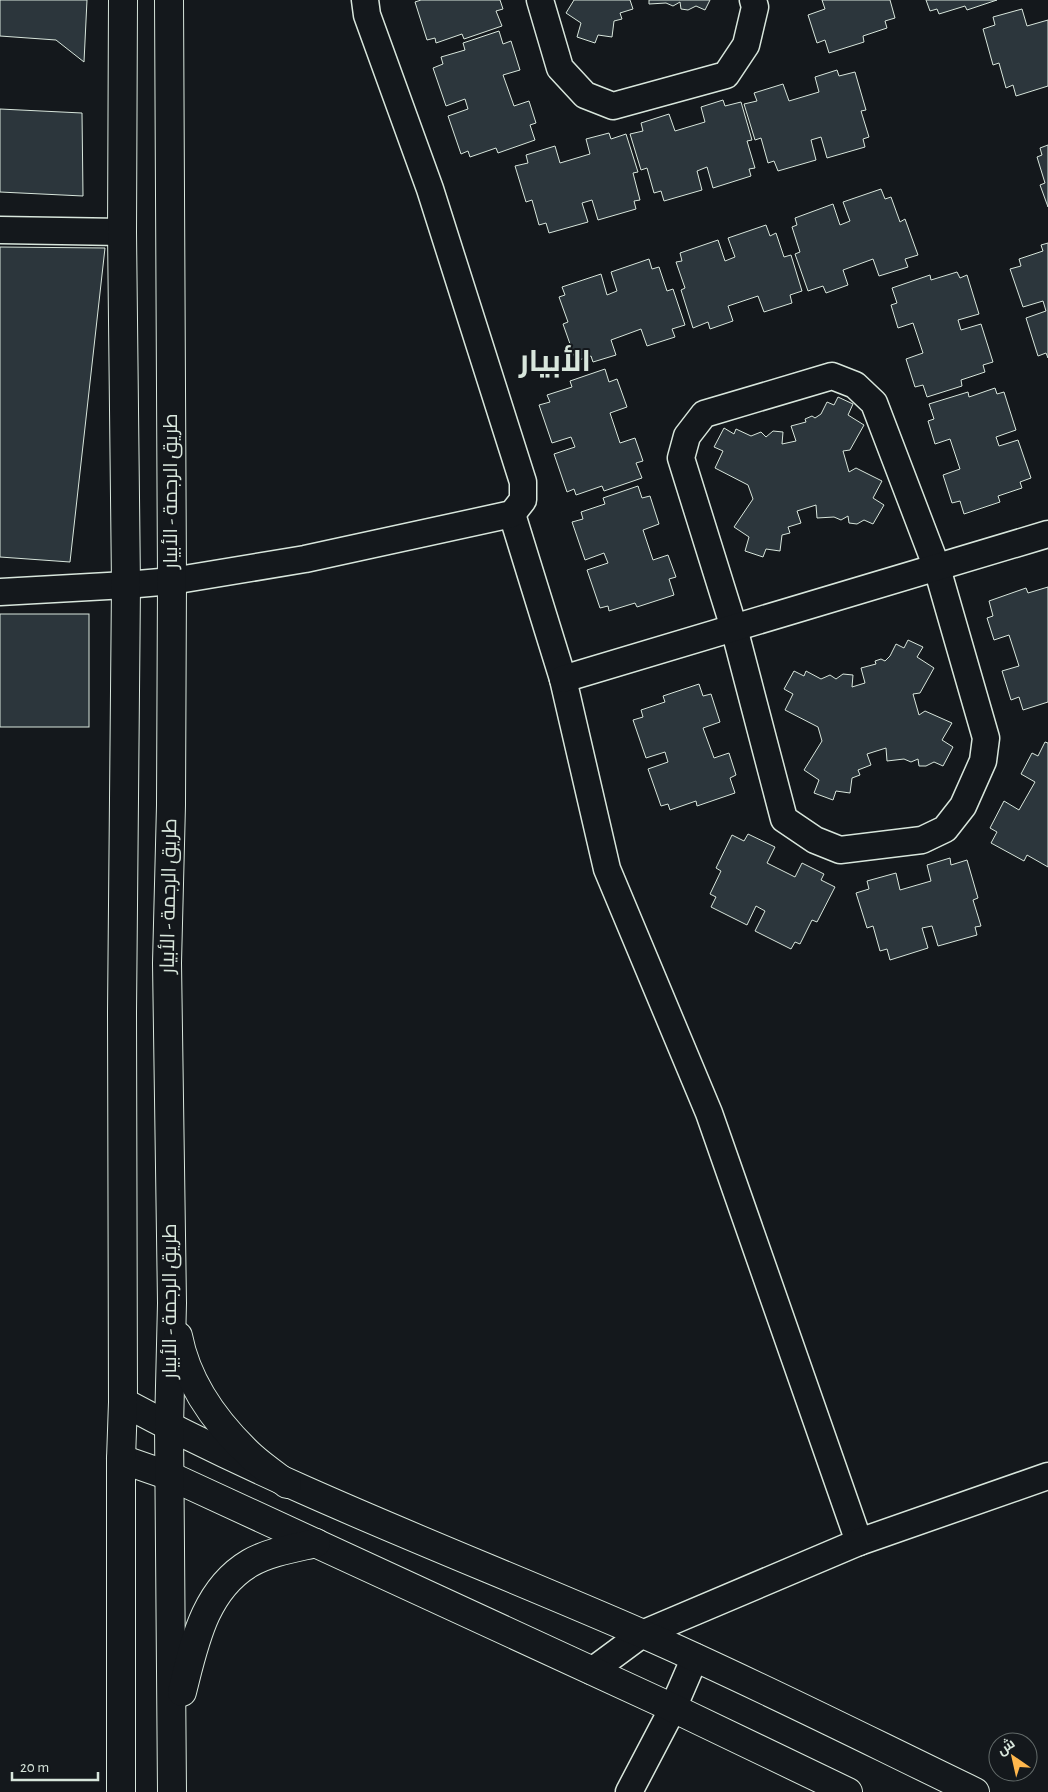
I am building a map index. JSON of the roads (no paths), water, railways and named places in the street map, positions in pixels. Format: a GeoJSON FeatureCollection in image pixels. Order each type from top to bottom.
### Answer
{"type":"FeatureCollection","features":[{"type":"Feature","properties":{"kind":"main road"},"geometry":{"type":"LineString","coordinates":[[121,1792],[122,1012],[126,586],[122,232],[123,0]]}},
{"type":"Feature","properties":{"kind":"main road","name":"طريق الرجمة - الأبيار"},"geometry":{"type":"LineString","coordinates":[[169,0],[172,581],[171,795],[167,963],[172,1303],[169,1427],[173,1727],[172,1792]]}},
{"type":"Feature","properties":{"kind":"main road"},"geometry":{"type":"LineString","coordinates":[[172,1303],[180,1347],[197,1388],[221,1425],[252,1457],[288,1484]]}},
{"type":"Feature","properties":{"kind":"main road"},"geometry":{"type":"LineString","coordinates":[[123,1402],[169,1427],[288,1484],[695,1657],[975,1792]]}},
{"type":"Feature","properties":{"kind":"main road"},"geometry":{"type":"LineString","coordinates":[[121,1459],[170,1476],[673,1708],[848,1792]]}},
{"type":"Feature","properties":{"kind":"main road"},"geometry":{"type":"LineString","coordinates":[[173,1727],[201,1622],[211,1601],[229,1579],[250,1563],[276,1552],[316,1543]]}},
{"type":"Feature","properties":{"kind":"street"},"geometry":{"type":"LineString","coordinates":[[0,592],[126,586],[172,581],[305,559],[512,514],[523,500],[523,482],[430,189],[368,15],[365,0]]}},
{"type":"Feature","properties":{"kind":"street"},"geometry":{"type":"LineString","coordinates":[[540,0],[560,68],[585,95],[613,106],[726,75],[746,45],[755,7],[753,0]]}},
{"type":"Feature","properties":{"kind":"street"},"geometry":{"type":"LineString","coordinates":[[0,230],[122,232]]}},
{"type":"Feature","properties":{"kind":"street"},"geometry":{"type":"LineString","coordinates":[[832,376],[855,385],[874,402],[937,568],[986,738],[983,761],[963,806],[944,828],[922,840],[840,850],[815,840],[784,818],[734,628],[681,458],[687,436],[704,414],[832,376]]}},
{"type":"Feature","properties":{"kind":"street"},"geometry":{"type":"LineString","coordinates":[[512,514],[563,679],[607,869],[709,1113],[859,1542]]}},
{"type":"Feature","properties":{"kind":"street"},"geometry":{"type":"LineString","coordinates":[[563,679],[1048,534]]}},
{"type":"Feature","properties":{"kind":"street"},"geometry":{"type":"LineString","coordinates":[[592,1671],[642,1634],[859,1542],[1048,1476]]}},
{"type":"Feature","properties":{"kind":"street"},"geometry":{"type":"LineString","coordinates":[[629,1792],[673,1708],[695,1657]]}},
{"type":"Feature","properties":{"kind":"district","name":"الأبيار"},"geometry":{"type":"Point","coordinates":[555,362]}}]}
